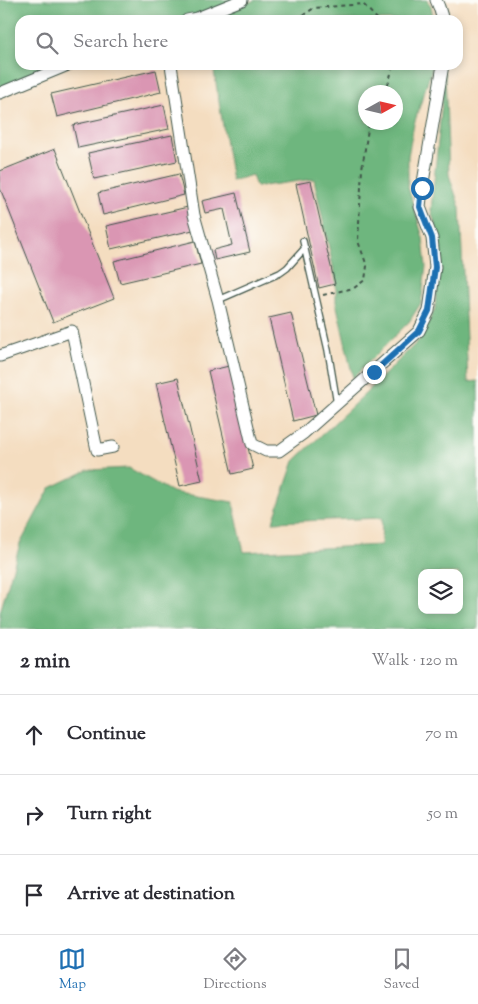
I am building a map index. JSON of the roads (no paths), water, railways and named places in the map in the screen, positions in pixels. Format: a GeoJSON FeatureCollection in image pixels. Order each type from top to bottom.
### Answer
{"type":"FeatureCollection","features":[{"type":"Feature","properties":{"kind":"street"},"geometry":{"type":"LineString","coordinates":[[204,15],[242,0]]}},
{"type":"Feature","properties":{"kind":"street"},"geometry":{"type":"LineString","coordinates":[[436,0],[442,15]]}},
{"type":"Feature","properties":{"kind":"street"},"geometry":{"type":"LineString","coordinates":[[0,93],[56,70]]}},
{"type":"Feature","properties":{"kind":"street"},"geometry":{"type":"LineString","coordinates":[[172,70],[194,215],[218,300],[252,444],[266,450],[279,451],[337,404],[419,331],[429,311],[435,267],[432,238],[420,207],[443,70]]}},
{"type":"Feature","properties":{"kind":"street"},"geometry":{"type":"LineString","coordinates":[[0,356],[72,331],[97,450],[113,447]]}},
{"type":"Feature","properties":{"kind":"lane"},"geometry":{"type":"LineString","coordinates":[[303,241],[328,350],[337,404]]}},
{"type":"Feature","properties":{"kind":"lane"},"geometry":{"type":"LineString","coordinates":[[218,300],[280,273],[305,248]]}}]}
